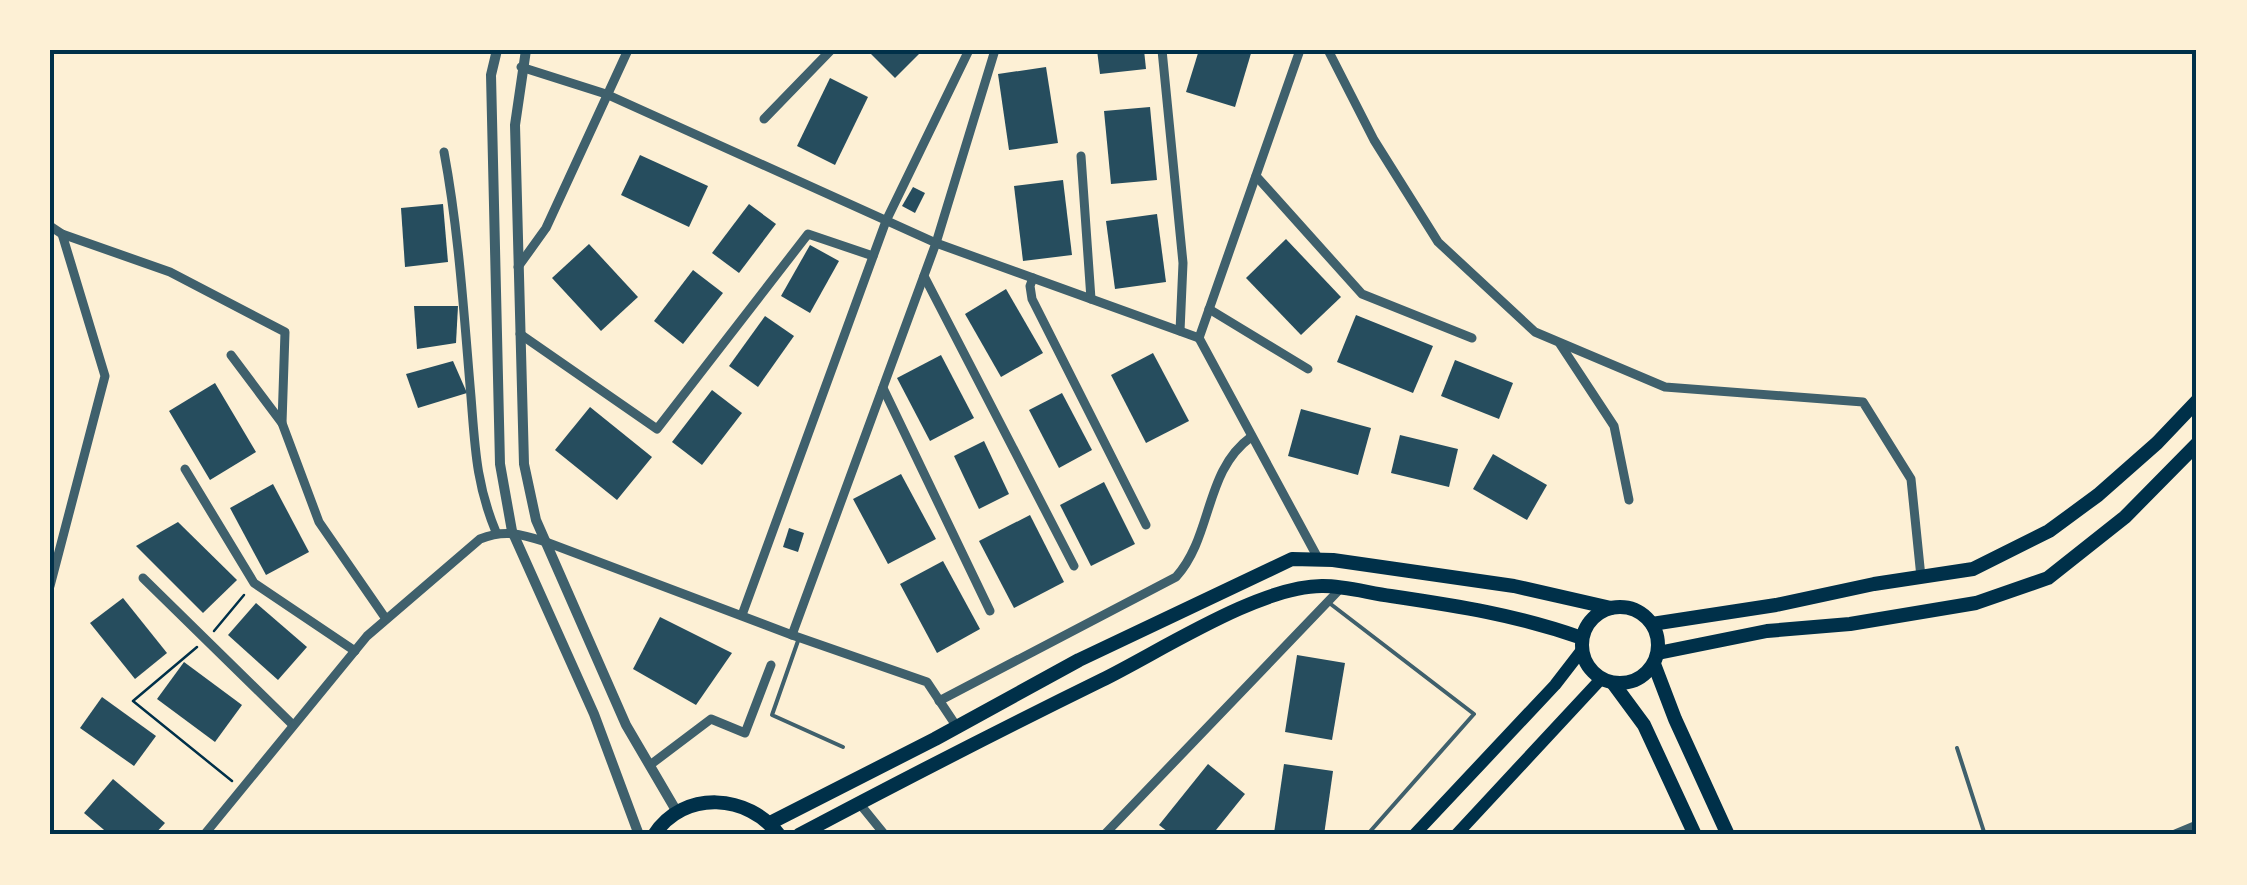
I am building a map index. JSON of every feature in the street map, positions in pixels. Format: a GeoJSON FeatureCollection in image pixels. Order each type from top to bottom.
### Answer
{"type":"FeatureCollection","features":[{"type":"Feature","properties":{"kind":"main road"},"geometry":{"type":"LineString","coordinates":[[1652,624],[1973,569],[2049,531],[2098,496],[2157,443],[2197,400]]}},
{"type":"Feature","properties":{"kind":"main road"},"geometry":{"type":"LineString","coordinates":[[1456,835],[1607,681],[1636,680],[1656,658],[1767,630],[1850,624],[1976,604],[2048,578],[2125,517],[2197,444]]}},
{"type":"Feature","properties":{"kind":"main road"},"geometry":{"type":"LineString","coordinates":[[654,835],[677,812],[700,803],[726,802],[750,808],[775,829],[1080,660],[1292,559],[1514,586],[1634,610],[1652,624],[1658,642],[1656,658],[1674,719],[1728,835]]}},
{"type":"Feature","properties":{"kind":"main road"},"geometry":{"type":"LineString","coordinates":[[799,835],[1216,620],[1285,591],[1341,588],[1528,619],[1582,644]]}},
{"type":"Feature","properties":{"kind":"main road"},"geometry":{"type":"LineString","coordinates":[[1414,835],[1555,685],[1582,644],[1592,619],[1611,608]]}},
{"type":"Feature","properties":{"kind":"main road"},"geometry":{"type":"LineString","coordinates":[[1582,644],[1585,662],[1607,681],[1644,726],[1694,835]]}},
{"type":"Feature","properties":{"kind":"street"},"geometry":{"type":"LineString","coordinates":[[497,50],[491,75],[500,464],[512,531],[594,714],[639,835]]}},
{"type":"Feature","properties":{"kind":"street"},"geometry":{"type":"LineString","coordinates":[[526,50],[515,125],[524,464],[536,520],[626,725],[677,812]]}},
{"type":"Feature","properties":{"kind":"street"},"geometry":{"type":"LineString","coordinates":[[518,266],[546,228],[628,50]]}},
{"type":"Feature","properties":{"kind":"street"},"geometry":{"type":"LineString","coordinates":[[764,119],[831,50]]}},
{"type":"Feature","properties":{"kind":"street"},"geometry":{"type":"LineString","coordinates":[[742,616],[886,221],[970,50]]}},
{"type":"Feature","properties":{"kind":"street"},"geometry":{"type":"LineString","coordinates":[[796,636],[936,243],[995,50]]}},
{"type":"Feature","properties":{"kind":"street"},"geometry":{"type":"LineString","coordinates":[[1162,50],[1182,263],[1180,331]]}},
{"type":"Feature","properties":{"kind":"street"},"geometry":{"type":"LineString","coordinates":[[1199,338],[1300,50]]}},
{"type":"Feature","properties":{"kind":"street"},"geometry":{"type":"LineString","coordinates":[[1328,50],[1374,140],[1438,242],[1536,332],[1665,387],[1862,402],[1911,479],[1920,577]]}},
{"type":"Feature","properties":{"kind":"street"},"geometry":{"type":"LineString","coordinates":[[522,67],[606,94],[936,243],[1199,338],[1319,560]]}},
{"type":"Feature","properties":{"kind":"street"},"geometry":{"type":"LineString","coordinates":[[444,152],[474,454],[496,532]]}},
{"type":"Feature","properties":{"kind":"street"},"geometry":{"type":"LineString","coordinates":[[1081,156],[1091,299]]}},
{"type":"Feature","properties":{"kind":"street"},"geometry":{"type":"LineString","coordinates":[[1256,176],[1362,294],[1472,338]]}},
{"type":"Feature","properties":{"kind":"street"},"geometry":{"type":"LineString","coordinates":[[50,226],[62,234],[170,272],[285,332],[282,423]]}},
{"type":"Feature","properties":{"kind":"street"},"geometry":{"type":"LineString","coordinates":[[50,586],[105,376],[62,234]]}},
{"type":"Feature","properties":{"kind":"street"},"geometry":{"type":"LineString","coordinates":[[520,334],[657,429],[808,234],[873,256]]}},
{"type":"Feature","properties":{"kind":"street"},"geometry":{"type":"LineString","coordinates":[[924,276],[1074,566]]}},
{"type":"Feature","properties":{"kind":"street"},"geometry":{"type":"LineString","coordinates":[[1033,278],[1032,299],[1146,524]]}},
{"type":"Feature","properties":{"kind":"street"},"geometry":{"type":"LineString","coordinates":[[1210,309],[1308,369]]}},
{"type":"Feature","properties":{"kind":"street"},"geometry":{"type":"LineString","coordinates":[[1559,342],[1614,426],[1629,500]]}},
{"type":"Feature","properties":{"kind":"street"},"geometry":{"type":"LineString","coordinates":[[231,355],[282,423],[319,522],[386,620]]}},
{"type":"Feature","properties":{"kind":"street"},"geometry":{"type":"LineString","coordinates":[[883,388],[990,611]]}},
{"type":"Feature","properties":{"kind":"street"},"geometry":{"type":"LineString","coordinates":[[939,701],[1176,578],[1194,551],[1222,467],[1230,453],[1251,437]]}},
{"type":"Feature","properties":{"kind":"street"},"geometry":{"type":"LineString","coordinates":[[185,469],[254,584],[354,651]]}},
{"type":"Feature","properties":{"kind":"street"},"geometry":{"type":"LineString","coordinates":[[204,835],[354,651],[480,539],[496,532],[512,531],[546,542],[927,682],[956,727]]}},
{"type":"Feature","properties":{"kind":"street"},"geometry":{"type":"LineString","coordinates":[[143,578],[294,725]]}},
{"type":"Feature","properties":{"kind":"street"},"geometry":{"type":"LineString","coordinates":[[1104,835],[1341,588]]}},
{"type":"Feature","properties":{"kind":"street"},"geometry":{"type":"LineString","coordinates":[[650,765],[711,719],[746,733],[771,665]]}},
{"type":"Feature","properties":{"kind":"street"},"geometry":{"type":"LineString","coordinates":[[859,804],[885,835]]}},
{"type":"Feature","properties":{"kind":"street"},"geometry":{"type":"LineString","coordinates":[[2173,835],[2197,825]]}},
{"type":"Feature","properties":{"kind":"lane"},"geometry":{"type":"LineString","coordinates":[[1328,602],[1474,714],[1367,835]]}},
{"type":"Feature","properties":{"kind":"lane"},"geometry":{"type":"LineString","coordinates":[[796,636],[772,715],[844,747]]}},
{"type":"Feature","properties":{"kind":"lane"},"geometry":{"type":"LineString","coordinates":[[1957,748],[1985,835]]}},
{"type":"Feature","properties":{"kind":"path"},"geometry":{"type":"LineString","coordinates":[[241,788],[132,700],[206,640],[254,584]]}},
{"type":"Feature","properties":{"kind":"building"},"geometry":{"type":"Polygon","coordinates":[[[867,50],[923,50],[895,78],[867,50]]]}},
{"type":"Feature","properties":{"kind":"building"},"geometry":{"type":"Polygon","coordinates":[[[1097,50],[1144,50],[1146,69],[1100,74],[1097,50]]]}},
{"type":"Feature","properties":{"kind":"building"},"geometry":{"type":"Polygon","coordinates":[[[1199,50],[1252,50],[1235,107],[1186,92],[1199,50]]]}},
{"type":"Feature","properties":{"kind":"building"},"geometry":{"type":"Polygon","coordinates":[[[1046,67],[1058,143],[1009,150],[998,74],[1046,67]]]}},
{"type":"Feature","properties":{"kind":"building"},"geometry":{"type":"Polygon","coordinates":[[[830,78],[868,97],[835,165],[797,146],[830,78]]]}},
{"type":"Feature","properties":{"kind":"building"},"geometry":{"type":"Polygon","coordinates":[[[1150,107],[1157,180],[1111,184],[1104,111],[1150,107]]]}},
{"type":"Feature","properties":{"kind":"building"},"geometry":{"type":"Polygon","coordinates":[[[640,155],[708,186],[689,227],[621,195],[640,155]]]}},
{"type":"Feature","properties":{"kind":"building"},"geometry":{"type":"Polygon","coordinates":[[[1063,180],[1072,255],[1023,261],[1014,186],[1063,180]]]}},
{"type":"Feature","properties":{"kind":"building"},"geometry":{"type":"Polygon","coordinates":[[[913,187],[925,193],[915,213],[902,206],[913,187]]]}},
{"type":"Feature","properties":{"kind":"building"},"geometry":{"type":"Polygon","coordinates":[[[443,204],[448,262],[405,267],[401,208],[443,204]]]}},
{"type":"Feature","properties":{"kind":"building"},"geometry":{"type":"Polygon","coordinates":[[[749,204],[776,224],[739,273],[712,253],[749,204]]]}},
{"type":"Feature","properties":{"kind":"building"},"geometry":{"type":"Polygon","coordinates":[[[1157,214],[1166,282],[1115,289],[1106,221],[1157,214]]]}},
{"type":"Feature","properties":{"kind":"building"},"geometry":{"type":"Polygon","coordinates":[[[1286,239],[1341,297],[1301,335],[1246,278],[1286,239]]]}},
{"type":"Feature","properties":{"kind":"building"},"geometry":{"type":"Polygon","coordinates":[[[589,244],[638,297],[601,331],[552,278],[589,244]]]}},
{"type":"Feature","properties":{"kind":"building"},"geometry":{"type":"Polygon","coordinates":[[[810,245],[839,261],[810,313],[781,296],[810,245]]]}},
{"type":"Feature","properties":{"kind":"building"},"geometry":{"type":"Polygon","coordinates":[[[693,270],[723,293],[683,344],[654,321],[693,270]]]}},
{"type":"Feature","properties":{"kind":"building"},"geometry":{"type":"Polygon","coordinates":[[[1006,289],[1043,353],[1001,377],[965,314],[1006,289]]]}},
{"type":"Feature","properties":{"kind":"building"},"geometry":{"type":"Polygon","coordinates":[[[414,306],[458,306],[456,343],[417,349],[414,306]]]}},
{"type":"Feature","properties":{"kind":"building"},"geometry":{"type":"Polygon","coordinates":[[[1356,315],[1433,346],[1413,393],[1337,362],[1356,315]]]}},
{"type":"Feature","properties":{"kind":"building"},"geometry":{"type":"Polygon","coordinates":[[[765,316],[794,336],[758,387],[729,366],[765,316]]]}},
{"type":"Feature","properties":{"kind":"building"},"geometry":{"type":"Polygon","coordinates":[[[1153,353],[1189,421],[1146,443],[1111,375],[1153,353]]]}},
{"type":"Feature","properties":{"kind":"building"},"geometry":{"type":"Polygon","coordinates":[[[941,355],[974,418],[930,441],[897,378],[941,355]]]}},
{"type":"Feature","properties":{"kind":"building"},"geometry":{"type":"Polygon","coordinates":[[[1455,360],[1513,383],[1499,419],[1441,396],[1455,360]]]}},
{"type":"Feature","properties":{"kind":"building"},"geometry":{"type":"Polygon","coordinates":[[[453,361],[467,393],[418,408],[406,374],[453,361]]]}},
{"type":"Feature","properties":{"kind":"building"},"geometry":{"type":"Polygon","coordinates":[[[215,383],[256,452],[210,480],[169,411],[215,383]]]}},
{"type":"Feature","properties":{"kind":"building"},"geometry":{"type":"Polygon","coordinates":[[[712,390],[742,413],[702,465],[672,442],[712,390]]]}},
{"type":"Feature","properties":{"kind":"building"},"geometry":{"type":"Polygon","coordinates":[[[1062,393],[1092,450],[1059,468],[1029,410],[1062,393]]]}},
{"type":"Feature","properties":{"kind":"building"},"geometry":{"type":"Polygon","coordinates":[[[590,407],[652,457],[617,500],[555,450],[590,407]]]}},
{"type":"Feature","properties":{"kind":"building"},"geometry":{"type":"Polygon","coordinates":[[[1301,409],[1371,428],[1358,475],[1288,456],[1301,409]]]}},
{"type":"Feature","properties":{"kind":"building"},"geometry":{"type":"Polygon","coordinates":[[[1400,435],[1458,449],[1449,487],[1391,473],[1400,435]]]}},
{"type":"Feature","properties":{"kind":"building"},"geometry":{"type":"Polygon","coordinates":[[[984,441],[1009,494],[979,509],[954,456],[984,441]]]}},
{"type":"Feature","properties":{"kind":"building"},"geometry":{"type":"Polygon","coordinates":[[[1493,454],[1547,485],[1527,520],[1473,489],[1493,454]]]}},
{"type":"Feature","properties":{"kind":"building"},"geometry":{"type":"Polygon","coordinates":[[[901,474],[936,539],[888,564],[853,499],[901,474]]]}},
{"type":"Feature","properties":{"kind":"building"},"geometry":{"type":"Polygon","coordinates":[[[1104,482],[1135,544],[1091,566],[1060,505],[1104,482]]]}},
{"type":"Feature","properties":{"kind":"building"},"geometry":{"type":"Polygon","coordinates":[[[273,484],[309,552],[266,575],[230,508],[273,484]]]}},
{"type":"Feature","properties":{"kind":"building"},"geometry":{"type":"Polygon","coordinates":[[[1030,515],[1064,582],[1014,608],[979,541],[1030,515]]]}},
{"type":"Feature","properties":{"kind":"building"},"geometry":{"type":"Polygon","coordinates":[[[178,522],[237,580],[203,613],[136,546],[178,522]]]}},
{"type":"Feature","properties":{"kind":"building"},"geometry":{"type":"Polygon","coordinates":[[[789,528],[804,533],[798,552],[783,547],[789,528]]]}},
{"type":"Feature","properties":{"kind":"building"},"geometry":{"type":"Polygon","coordinates":[[[943,561],[980,629],[937,653],[900,584],[943,561]]]}},
{"type":"Feature","properties":{"kind":"building"},"geometry":{"type":"Polygon","coordinates":[[[123,598],[167,653],[135,679],[90,623],[123,598]]]}},
{"type":"Feature","properties":{"kind":"building"},"geometry":{"type":"Polygon","coordinates":[[[256,603],[307,647],[278,680],[228,635],[256,603]]]}},
{"type":"Feature","properties":{"kind":"building"},"geometry":{"type":"Polygon","coordinates":[[[660,617],[732,653],[696,705],[633,669],[660,617]]]}},
{"type":"Feature","properties":{"kind":"building"},"geometry":{"type":"Polygon","coordinates":[[[1297,655],[1345,663],[1332,740],[1285,732],[1297,655]]]}},
{"type":"Feature","properties":{"kind":"building"},"geometry":{"type":"Polygon","coordinates":[[[184,662],[242,705],[215,742],[157,699],[184,662]]]}},
{"type":"Feature","properties":{"kind":"building"},"geometry":{"type":"Polygon","coordinates":[[[102,697],[156,736],[134,766],[80,728],[102,697]]]}},
{"type":"Feature","properties":{"kind":"building"},"geometry":{"type":"Polygon","coordinates":[[[1208,764],[1245,794],[1212,835],[1172,835],[1159,825],[1208,764]]]}},
{"type":"Feature","properties":{"kind":"building"},"geometry":{"type":"Polygon","coordinates":[[[1284,764],[1333,771],[1324,835],[1274,833],[1284,764]]]}},
{"type":"Feature","properties":{"kind":"building"},"geometry":{"type":"Polygon","coordinates":[[[113,779],[165,823],[154,835],[110,835],[84,813],[113,779]]]}}]}
